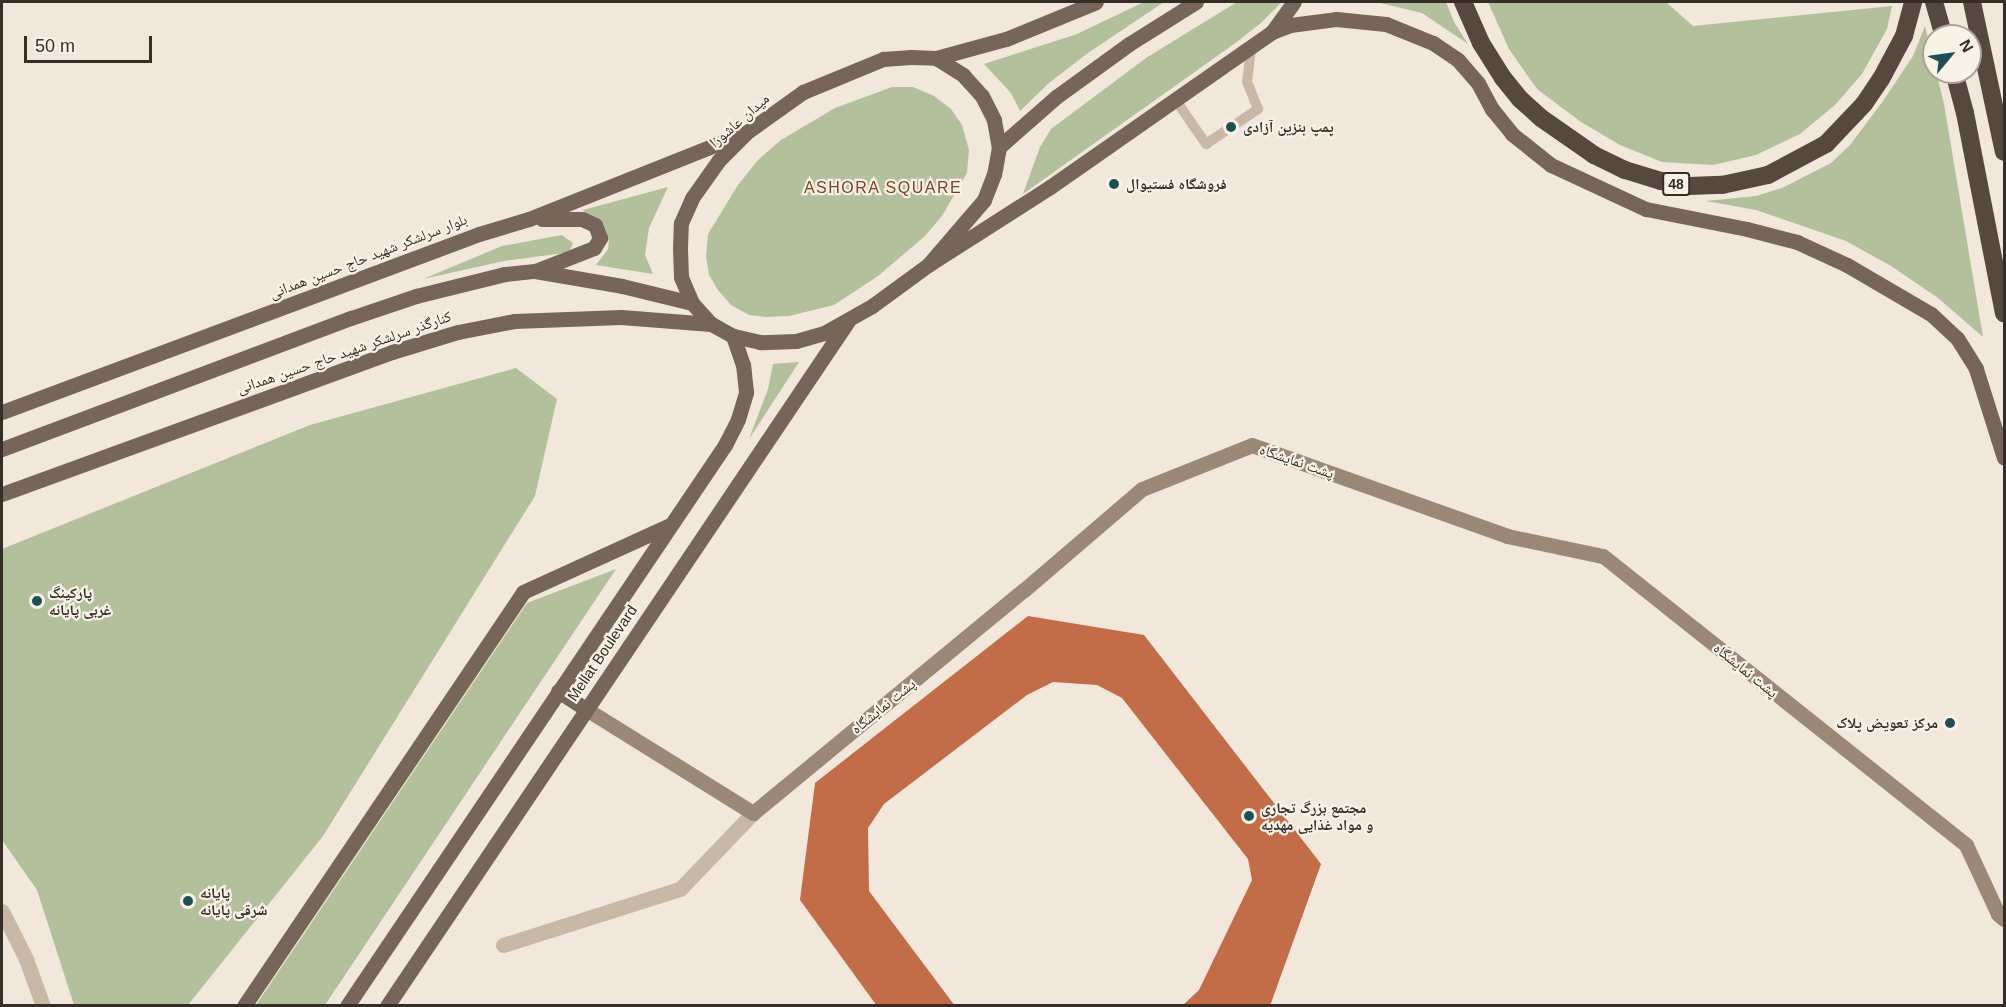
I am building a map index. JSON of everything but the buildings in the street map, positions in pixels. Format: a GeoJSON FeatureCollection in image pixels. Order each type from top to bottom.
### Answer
{"type":"FeatureCollection","features":[{"type":"Feature","properties":{"kind":"highway","name":"48"},"geometry":{"type":"LineString","coordinates":[[1463,2],[1481,43],[1503,78],[1520,99],[1541,118],[1594,155],[1625,170],[1661,181],[1689,186],[1722,185],[1768,175],[1826,144],[1864,104],[1881,79],[1904,36],[1913,2]]}},
{"type":"Feature","properties":{"kind":"highway"},"geometry":{"type":"LineString","coordinates":[[1934,2],[1940,24]]}},
{"type":"Feature","properties":{"kind":"highway"},"geometry":{"type":"LineString","coordinates":[[1971,2],[2004,152]]}},
{"type":"Feature","properties":{"kind":"highway"},"geometry":{"type":"LineString","coordinates":[[1957,84],[1965,113],[2004,313]]}},
{"type":"Feature","properties":{"kind":"main road"},"geometry":{"type":"LineString","coordinates":[[936,58],[1006,39],[1096,2]]}},
{"type":"Feature","properties":{"kind":"main road"},"geometry":{"type":"LineString","coordinates":[[999,147],[1056,97],[1129,44],[1196,2]]}},
{"type":"Feature","properties":{"kind":"main road"},"geometry":{"type":"LineString","coordinates":[[928,265],[1050,187],[1251,49],[1272,32],[1294,2]]}},
{"type":"Feature","properties":{"kind":"main road"},"geometry":{"type":"LineString","coordinates":[[1272,32],[1290,25],[1336,19],[1386,24],[1433,43],[1458,60],[1478,83],[1492,109],[1512,134],[1551,165],[1646,209],[1747,229],[1797,242],[1874,280],[1931,314],[1957,338],[1977,369],[2004,458]]}},
{"type":"Feature","properties":{"kind":"main road","name":"میدان عاشورا"},"geometry":{"type":"LineString","coordinates":[[936,58],[963,75],[982,96],[994,120],[999,147],[994,174],[984,200],[928,265],[901,287],[849,321],[824,333],[796,340],[760,342],[733,336],[711,324],[692,303],[681,277],[681,223],[692,198],[719,160],[747,132],[803,92],[883,59],[936,58]]}},
{"type":"Feature","properties":{"kind":"main road","name":"بلوار سرلشکر شهید حاج حسین همدانی"},"geometry":{"type":"LineString","coordinates":[[2,412],[479,234],[529,219],[747,132]]}},
{"type":"Feature","properties":{"kind":"main road"},"geometry":{"type":"LineString","coordinates":[[529,219],[582,219],[595,225],[600,238],[594,248],[535,271]]}},
{"type":"Feature","properties":{"kind":"main road"},"geometry":{"type":"LineString","coordinates":[[2,449],[416,296],[505,274],[535,271],[622,286],[692,303]]}},
{"type":"Feature","properties":{"kind":"main road","name":"کنارگذر سرلشکر شهید حاج حسین همدانی"},"geometry":{"type":"LineString","coordinates":[[2,494],[392,352],[458,332],[514,321],[621,317],[711,324]]}},
{"type":"Feature","properties":{"kind":"main road","name":"Mellat Boulevard"},"geometry":{"type":"LineString","coordinates":[[387,1005],[849,321]]}},
{"type":"Feature","properties":{"kind":"main road","name":"Mellat Boulevard"},"geometry":{"type":"LineString","coordinates":[[347,1005],[668,526],[725,445],[738,419],[746,392],[743,365],[733,336]]}},
{"type":"Feature","properties":{"kind":"main road"},"geometry":{"type":"LineString","coordinates":[[244,1005],[523,592],[668,526]]}},
{"type":"Feature","properties":{"kind":"main road"},"geometry":{"type":"LineString","coordinates":[[558,691],[586,709]]}},
{"type":"Feature","properties":{"kind":"street","name":"پشت نمایشگاه"},"geometry":{"type":"LineString","coordinates":[[753,813],[1024,590],[1142,489],[1252,445],[1507,536],[1603,556],[1966,845],[1998,914],[2004,919]]}},
{"type":"Feature","properties":{"kind":"street"},"geometry":{"type":"LineString","coordinates":[[503,945],[681,889],[753,813],[586,709]]}},
{"type":"Feature","properties":{"kind":"street"},"geometry":{"type":"LineString","coordinates":[[2,910],[26,959],[43,1005]]}},
{"type":"Feature","properties":{"kind":"lane"},"geometry":{"type":"LineString","coordinates":[[1175,99],[1206,144],[1258,109],[1247,82],[1251,49]]}},
{"type":"Feature","properties":{"kind":"green space"},"geometry":{"type":"Polygon","coordinates":[[[1144,2],[1164,2],[1088,53],[1049,83],[1020,111],[1011,93],[984,64],[1077,34],[1144,2]]]}},
{"type":"Feature","properties":{"kind":"green space"},"geometry":{"type":"Polygon","coordinates":[[[1237,2],[1282,2],[1261,23],[1234,44],[1023,194],[1040,147],[1051,129],[1146,58],[1237,2]]]}},
{"type":"Feature","properties":{"kind":"green space"},"geometry":{"type":"Polygon","coordinates":[[[1376,2],[1446,2],[1454,22],[1468,44],[1422,13],[1376,2]]]}},
{"type":"Feature","properties":{"kind":"green space"},"geometry":{"type":"Polygon","coordinates":[[[1488,2],[1666,2],[1693,26],[1892,6],[1887,29],[1862,74],[1835,105],[1800,134],[1756,155],[1713,165],[1662,162],[1620,145],[1581,122],[1537,89],[1509,49],[1488,2]]]}},
{"type":"Feature","properties":{"kind":"green space"},"geometry":{"type":"Polygon","coordinates":[[[1922,34],[1922,84],[1939,84],[1944,104],[1983,337],[1938,298],[1891,266],[1846,241],[1756,210],[1706,201],[1756,196],[1782,188],[1831,163],[1850,145],[1913,56],[1922,34]]]}},
{"type":"Feature","properties":{"kind":"green space"},"geometry":{"type":"Polygon","coordinates":[[[892,87],[913,87],[934,96],[951,109],[962,125],[969,150],[967,173],[942,216],[925,236],[878,276],[834,305],[789,316],[766,317],[749,315],[731,305],[709,275],[706,256],[708,234],[738,185],[758,160],[781,140],[835,108],[892,87]]]}},
{"type":"Feature","properties":{"kind":"green space"},"geometry":{"type":"Polygon","coordinates":[[[668,187],[649,228],[645,255],[653,274],[596,265],[608,249],[609,241],[605,231],[583,210],[668,187]]]}},
{"type":"Feature","properties":{"kind":"green space"},"geometry":{"type":"Polygon","coordinates":[[[562,235],[573,243],[570,250],[564,253],[504,261],[423,279],[502,246],[562,235]]]}},
{"type":"Feature","properties":{"kind":"green space"},"geometry":{"type":"Polygon","coordinates":[[[799,362],[749,439],[768,389],[773,364],[799,362]]]}},
{"type":"Feature","properties":{"kind":"green space"},"geometry":{"type":"Polygon","coordinates":[[[516,368],[557,399],[535,496],[323,836],[188,1005],[74,1005],[37,890],[2,840],[2,549],[310,425],[516,368]]]}},
{"type":"Feature","properties":{"kind":"green space"},"geometry":{"type":"Polygon","coordinates":[[[616,569],[325,1005],[256,1005],[527,603],[616,569]]]}},
{"type":"Feature","properties":{"kind":"place","name":"پمپ بنزین آزادی"},"geometry":{"type":"Point","coordinates":[1231,127]}},
{"type":"Feature","properties":{"kind":"place","name":"فروشگاه فستیوال"},"geometry":{"type":"Point","coordinates":[1114,184]}},
{"type":"Feature","properties":{"kind":"place","name":"پارکینگ غربی پایانه"},"geometry":{"type":"Point","coordinates":[37,601]}},
{"type":"Feature","properties":{"kind":"place","name":"مرکز تعویض پلاک"},"geometry":{"type":"Point","coordinates":[1950,723]}},
{"type":"Feature","properties":{"kind":"place","name":"مجتمع بزرگ تجاری و مواد غذایی مهدیه"},"geometry":{"type":"Point","coordinates":[1249,816]}},
{"type":"Feature","properties":{"kind":"place","name":"پایانه شرقی پایانه"},"geometry":{"type":"Point","coordinates":[188,901]}},
{"type":"Feature","properties":{"kind":"district","name":"ASHORA SQUARE"},"geometry":{"type":"Point","coordinates":[883,188]}}]}
